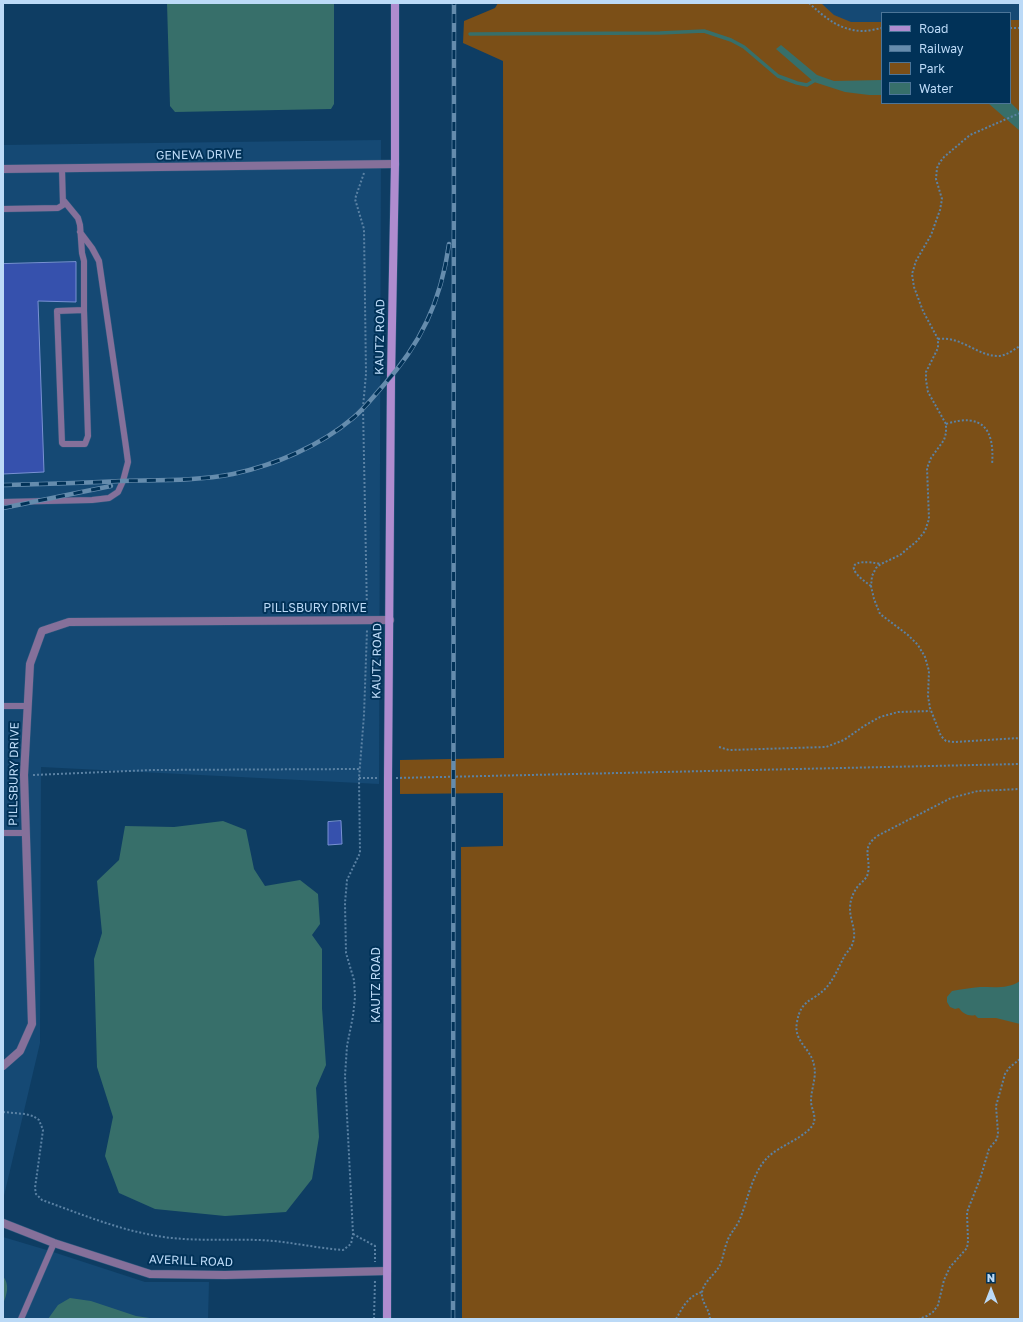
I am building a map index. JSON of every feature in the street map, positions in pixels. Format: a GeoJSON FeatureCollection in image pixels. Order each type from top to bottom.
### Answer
{"type":"FeatureCollection","features":[{"type":"Feature","properties":{"kind":"street","name":"KAUTZ ROAD"},"geometry":{"type":"LineString","coordinates":[[387,1319],[388,778],[391,377],[395,164],[395,3]]}},
{"type":"Feature","properties":{"kind":"street","name":"GENEVA DRIVE"},"geometry":{"type":"LineString","coordinates":[[3,169],[395,164]]}},
{"type":"Feature","properties":{"kind":"street","name":"PILLSBURY DRIVE"},"geometry":{"type":"LineString","coordinates":[[3,1066],[20,1051],[32,1024],[24,775],[30,664],[42,631],[69,622],[390,620]]}},
{"type":"Feature","properties":{"kind":"street","name":"AVERILL ROAD"},"geometry":{"type":"LineString","coordinates":[[3,1223],[54,1243],[150,1274],[225,1275],[387,1271]]}},
{"type":"Feature","properties":{"kind":"lane"},"geometry":{"type":"LineString","coordinates":[[3,209],[58,208],[63,205],[62,168]]}},
{"type":"Feature","properties":{"kind":"lane"},"geometry":{"type":"LineString","coordinates":[[64,201],[78,218],[84,261],[88,436],[85,444],[63,444],[57,311],[84,310]]}},
{"type":"Feature","properties":{"kind":"lane"},"geometry":{"type":"LineString","coordinates":[[3,502],[92,500],[109,498],[118,492],[126,471],[128,462],[99,261],[92,248],[80,232]]}},
{"type":"Feature","properties":{"kind":"lane"},"geometry":{"type":"LineString","coordinates":[[3,706],[27,706]]}},
{"type":"Feature","properties":{"kind":"lane"},"geometry":{"type":"LineString","coordinates":[[3,833],[26,833]]}},
{"type":"Feature","properties":{"kind":"lane"},"geometry":{"type":"LineString","coordinates":[[21,1319],[54,1243]]}},
{"type":"Feature","properties":{"kind":"path"},"geometry":{"type":"LineString","coordinates":[[810,3],[824,17],[844,28],[864,31],[881,28]]}},
{"type":"Feature","properties":{"kind":"path"},"geometry":{"type":"LineString","coordinates":[[1020,113],[970,135],[944,157],[937,168],[936,179],[942,199],[940,210],[931,235],[916,261],[912,274],[914,287],[923,311],[938,339],[938,348],[926,372],[926,380],[928,392],[946,424],[944,440],[931,458],[927,468],[929,502],[928,519],[925,531],[917,541],[900,555],[876,568],[871,586],[880,614],[908,635],[918,645],[925,657],[929,671],[928,696],[931,711],[941,736],[946,740],[954,742],[1020,738]]}},
{"type":"Feature","properties":{"kind":"path"},"geometry":{"type":"LineString","coordinates":[[3,1112],[25,1114],[33,1116],[39,1120],[43,1130],[35,1188],[38,1198],[42,1200],[101,1221],[144,1234],[164,1237],[209,1240],[259,1240],[343,1250],[351,1244],[353,1234],[346,1116],[345,1060],[355,997],[354,980],[346,953],[345,903],[347,880],[360,853],[359,778],[364,715],[367,620],[363,407],[366,374],[364,229],[355,199],[367,164]]}},
{"type":"Feature","properties":{"kind":"path"},"geometry":{"type":"LineString","coordinates":[[938,339],[954,340],[986,354],[997,356],[1006,354],[1020,346]]}},
{"type":"Feature","properties":{"kind":"path"},"geometry":{"type":"LineString","coordinates":[[946,424],[964,420],[973,420],[980,423],[986,429],[993,450],[992,465]]}},
{"type":"Feature","properties":{"kind":"path"},"geometry":{"type":"LineString","coordinates":[[871,586],[860,578],[855,572],[855,565],[859,562],[881,564]]}},
{"type":"Feature","properties":{"kind":"path"},"geometry":{"type":"LineString","coordinates":[[719,747],[730,750],[826,747],[844,740],[880,717],[898,712],[931,711]]}},
{"type":"Feature","properties":{"kind":"path"},"geometry":{"type":"LineString","coordinates":[[359,778],[1020,764]]}},
{"type":"Feature","properties":{"kind":"path"},"geometry":{"type":"LineString","coordinates":[[24,775],[153,770],[360,768]]}},
{"type":"Feature","properties":{"kind":"path"},"geometry":{"type":"LineString","coordinates":[[710,1319],[702,1298],[702,1292],[705,1285],[720,1265],[727,1240],[737,1226],[756,1174],[766,1158],[782,1146],[805,1134],[811,1128],[814,1121],[811,1103],[815,1076],[814,1064],[799,1040],[796,1031],[797,1022],[800,1011],[806,1001],[826,988],[853,942],[854,928],[850,911],[851,902],[853,894],[866,878],[868,873],[867,850],[869,845],[873,839],[879,835],[951,798],[978,791],[1020,789]]}},
{"type":"Feature","properties":{"kind":"path"},"geometry":{"type":"LineString","coordinates":[[902,1319],[920,1319],[933,1312],[938,1305],[944,1280],[950,1267],[967,1248],[967,1212],[980,1179],[989,1149],[997,1139],[996,1106],[1005,1074],[1009,1068],[1020,1059]]}},
{"type":"Feature","properties":{"kind":"path"},"geometry":{"type":"LineString","coordinates":[[676,1319],[688,1300],[694,1294],[702,1292]]}},
{"type":"Feature","properties":{"kind":"shaded area"},"geometry":{"type":"Polygon","coordinates":[[[792,3],[1020,3],[1020,56],[1011,49],[1011,12],[881,12],[881,46],[792,3]]]}},
{"type":"Feature","properties":{"kind":"shaded area"},"geometry":{"type":"Polygon","coordinates":[[[381,140],[379,784],[41,767],[40,1043],[3,1200],[3,145],[381,140]]]}},
{"type":"Feature","properties":{"kind":"shaded area"},"geometry":{"type":"Polygon","coordinates":[[[3,1237],[145,1282],[209,1282],[208,1319],[3,1319],[3,1237]]]}},
{"type":"Feature","properties":{"kind":"green space"},"geometry":{"type":"Polygon","coordinates":[[[498,3],[821,3],[834,15],[851,22],[881,22],[881,104],[1011,104],[1011,20],[1020,20],[1020,1319],[462,1319],[461,847],[503,846],[503,793],[400,794],[400,760],[504,758],[503,61],[463,43],[464,21],[495,8],[498,3]]]}},
{"type":"Feature","properties":{"kind":"water"},"geometry":{"type":"Polygon","coordinates":[[[167,3],[334,3],[334,104],[331,109],[175,112],[170,106],[167,3]]]}},
{"type":"Feature","properties":{"kind":"water"},"geometry":{"type":"Polygon","coordinates":[[[781,45],[817,75],[834,81],[881,80],[881,95],[845,92],[814,82],[776,49],[781,45]]]}},
{"type":"Feature","properties":{"kind":"water"},"geometry":{"type":"Polygon","coordinates":[[[1011,103],[1020,112],[1020,131],[989,104],[1011,103]]]}},
{"type":"Feature","properties":{"kind":"water"},"geometry":{"type":"Polygon","coordinates":[[[223,821],[246,830],[254,869],[265,886],[300,880],[318,894],[320,924],[312,935],[322,949],[322,1008],[326,1065],[316,1088],[319,1137],[312,1179],[286,1212],[225,1216],[155,1209],[119,1193],[105,1156],[113,1117],[97,1067],[94,959],[102,933],[97,881],[119,860],[125,826],[174,827],[223,821]]]}},
{"type":"Feature","properties":{"kind":"water"},"geometry":{"type":"Polygon","coordinates":[[[1020,981],[1020,1024],[996,1018],[978,1018],[975,1015],[966,1014],[959,1008],[955,1009],[950,1007],[947,1002],[947,997],[952,991],[980,987],[1006,986],[1016,984],[1020,981]]]}},
{"type":"Feature","properties":{"kind":"water"},"geometry":{"type":"Polygon","coordinates":[[[3,1276],[7,1283],[7,1293],[3,1304],[3,1276]]]}},
{"type":"Feature","properties":{"kind":"water"},"geometry":{"type":"Polygon","coordinates":[[[70,1298],[91,1301],[136,1316],[156,1319],[48,1319],[58,1305],[70,1298]]]}},
{"type":"Feature","properties":{"kind":"building"},"geometry":{"type":"Polygon","coordinates":[[[76,262],[76,302],[38,301],[44,472],[3,474],[3,264],[76,262]]]}},
{"type":"Feature","properties":{"kind":"building"},"geometry":{"type":"Polygon","coordinates":[[[341,821],[342,844],[328,845],[328,822],[341,821]]]}},
{"type":"Feature","properties":{"kind":"waterway"},"geometry":{"type":"LineString","coordinates":[[470,34],[660,33],[704,31],[731,40],[744,47],[778,76],[807,85],[817,79]]}},
{"type":"Feature","properties":{"kind":"railway"},"geometry":{"type":"LineString","coordinates":[[453,1319],[454,3]]}},
{"type":"Feature","properties":{"kind":"railway"},"geometry":{"type":"LineString","coordinates":[[3,485],[206,478],[249,470],[281,460],[312,446],[340,428],[357,414],[396,371],[408,355],[435,303],[441,284],[449,244]]}},
{"type":"Feature","properties":{"kind":"railway"},"geometry":{"type":"LineString","coordinates":[[3,508],[111,486]]}}]}
